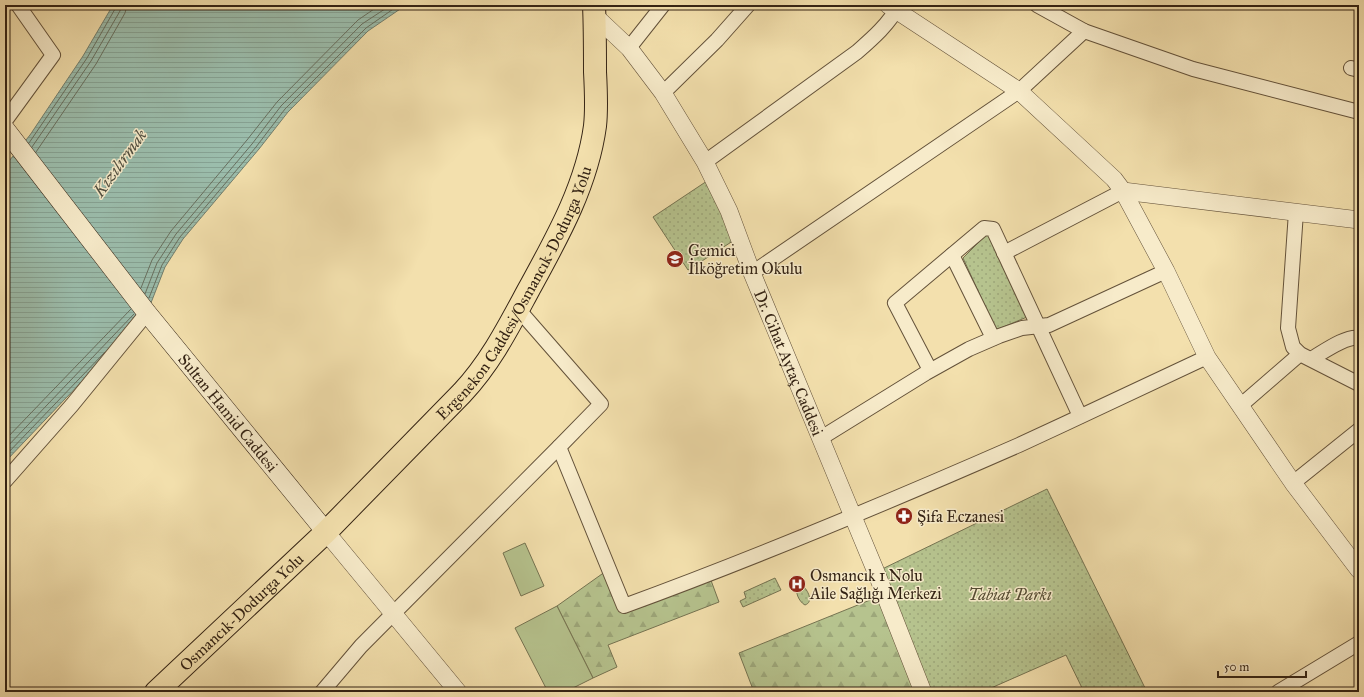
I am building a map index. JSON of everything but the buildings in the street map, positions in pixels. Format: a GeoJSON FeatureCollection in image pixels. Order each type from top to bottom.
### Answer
{"type":"FeatureCollection","features":[{"type":"Feature","properties":{"kind":"main road","name":"Ergenekon Caddesi/Osmancık-Dodurga Yolu"},"geometry":{"type":"LineString","coordinates":[[326,532],[475,379],[500,343],[566,219],[578,189],[595,126],[594,10]]}},
{"type":"Feature","properties":{"kind":"main road","name":"Sultan Hamid Caddesi"},"geometry":{"type":"LineString","coordinates":[[5,129],[148,313],[326,532]]}},
{"type":"Feature","properties":{"kind":"main road","name":"Osmancık-Dodurga Yolu"},"geometry":{"type":"LineString","coordinates":[[156,692],[326,532]]}},
{"type":"Feature","properties":{"kind":"street"},"geometry":{"type":"LineString","coordinates":[[5,121],[53,55],[18,5]]}},
{"type":"Feature","properties":{"kind":"street"},"geometry":{"type":"LineString","coordinates":[[629,48],[663,5]]}},
{"type":"Feature","properties":{"kind":"street"},"geometry":{"type":"LineString","coordinates":[[663,93],[717,40],[748,5]]}},
{"type":"Feature","properties":{"kind":"street"},"geometry":{"type":"LineString","coordinates":[[1037,5],[1084,31],[1193,69],[1359,112]]}},
{"type":"Feature","properties":{"kind":"street"},"geometry":{"type":"LineString","coordinates":[[705,162],[857,52],[880,31],[894,7],[1019,91],[1104,168],[1114,179],[1123,191],[1166,271],[1207,357],[1293,483],[1359,570]]}},
{"type":"Feature","properties":{"kind":"street","name":"Dr. Cihat Aytaç Caddesi"},"geometry":{"type":"LineString","coordinates":[[594,10],[629,48],[663,93],[705,162],[729,212],[752,273],[876,572],[923,692]]}},
{"type":"Feature","properties":{"kind":"street"},"geometry":{"type":"LineString","coordinates":[[752,273],[1019,91],[1084,31]]}},
{"type":"Feature","properties":{"kind":"street"},"geometry":{"type":"LineString","coordinates":[[1004,253],[1123,191],[1359,220]]}},
{"type":"Feature","properties":{"kind":"street"},"geometry":{"type":"LineString","coordinates":[[1296,212],[1288,328],[1293,347],[1306,357],[1359,384]]}},
{"type":"Feature","properties":{"kind":"street"},"geometry":{"type":"LineString","coordinates":[[930,370],[895,303],[984,228],[993,229],[1080,416]]}},
{"type":"Feature","properties":{"kind":"street"},"geometry":{"type":"LineString","coordinates":[[952,255],[993,338]]}},
{"type":"Feature","properties":{"kind":"street"},"geometry":{"type":"LineString","coordinates":[[820,438],[930,370],[968,349],[1022,328],[1049,325],[1166,271]]}},
{"type":"Feature","properties":{"kind":"street"},"geometry":{"type":"LineString","coordinates":[[322,692],[361,646],[601,404],[518,309]]}},
{"type":"Feature","properties":{"kind":"street"},"geometry":{"type":"LineString","coordinates":[[5,481],[72,405],[148,313]]}},
{"type":"Feature","properties":{"kind":"street"},"geometry":{"type":"LineString","coordinates":[[1240,406],[1306,357],[1344,340],[1356,337],[1359,338]]}},
{"type":"Feature","properties":{"kind":"street"},"geometry":{"type":"LineString","coordinates":[[559,447],[624,606],[708,575],[853,517],[1020,444],[1207,357]]}},
{"type":"Feature","properties":{"kind":"street"},"geometry":{"type":"LineString","coordinates":[[1293,483],[1359,430]]}},
{"type":"Feature","properties":{"kind":"street","name":"Sultan Hamid Caddesi"},"geometry":{"type":"LineString","coordinates":[[326,532],[458,692]]}},
{"type":"Feature","properties":{"kind":"street"},"geometry":{"type":"LineString","coordinates":[[1278,692],[1359,643]]}},
{"type":"Feature","properties":{"kind":"green space"},"geometry":{"type":"Polygon","coordinates":[[[713,177],[739,237],[688,270],[653,217],[713,177]]]}},
{"type":"Feature","properties":{"kind":"green space"},"geometry":{"type":"Polygon","coordinates":[[[987,234],[990,236],[1027,317],[996,330],[963,258],[987,234]]]}},
{"type":"Feature","properties":{"kind":"green space","name":"Tabiat Parkı"},"geometry":{"type":"Polygon","coordinates":[[[1047,489],[1147,692],[1084,692],[1066,655],[982,692],[923,692],[876,572],[1047,489]]]}},
{"type":"Feature","properties":{"kind":"green space"},"geometry":{"type":"Polygon","coordinates":[[[525,543],[544,586],[521,596],[503,553],[525,543]]]}},
{"type":"Feature","properties":{"kind":"green space"},"geometry":{"type":"Polygon","coordinates":[[[609,569],[624,606],[709,575],[719,602],[608,645],[617,667],[593,678],[557,606],[609,569]]]}},
{"type":"Feature","properties":{"kind":"green space"},"geometry":{"type":"Polygon","coordinates":[[[775,578],[781,590],[743,607],[740,601],[746,598],[744,592],[775,578]]]}},
{"type":"Feature","properties":{"kind":"green space"},"geometry":{"type":"Polygon","coordinates":[[[798,585],[802,585],[809,596],[810,599],[805,605],[798,596],[798,585]]]}},
{"type":"Feature","properties":{"kind":"green space"},"geometry":{"type":"Polygon","coordinates":[[[885,594],[923,692],[754,692],[739,653],[885,594]]]}},
{"type":"Feature","properties":{"kind":"green space"},"geometry":{"type":"Polygon","coordinates":[[[557,606],[593,678],[565,692],[548,692],[515,628],[557,606]]]}},
{"type":"Feature","properties":{"kind":"water","name":"Kızılırmak"},"geometry":{"type":"Polygon","coordinates":[[[113,5],[406,5],[368,31],[288,112],[259,149],[183,239],[165,267],[147,313],[5,462],[5,166],[30,135],[83,56],[113,5]]]}},
{"type":"Feature","properties":{"kind":"place","name":"Gemici İlköğretim Okulu"},"geometry":{"type":"Point","coordinates":[675,259]}},
{"type":"Feature","properties":{"kind":"place","name":"Şifa Eczanesi"},"geometry":{"type":"Point","coordinates":[904,516]}},
{"type":"Feature","properties":{"kind":"place","name":"Osmancık 1 Nolu Aile Sağlığı Merkezi"},"geometry":{"type":"Point","coordinates":[797,584]}}]}
